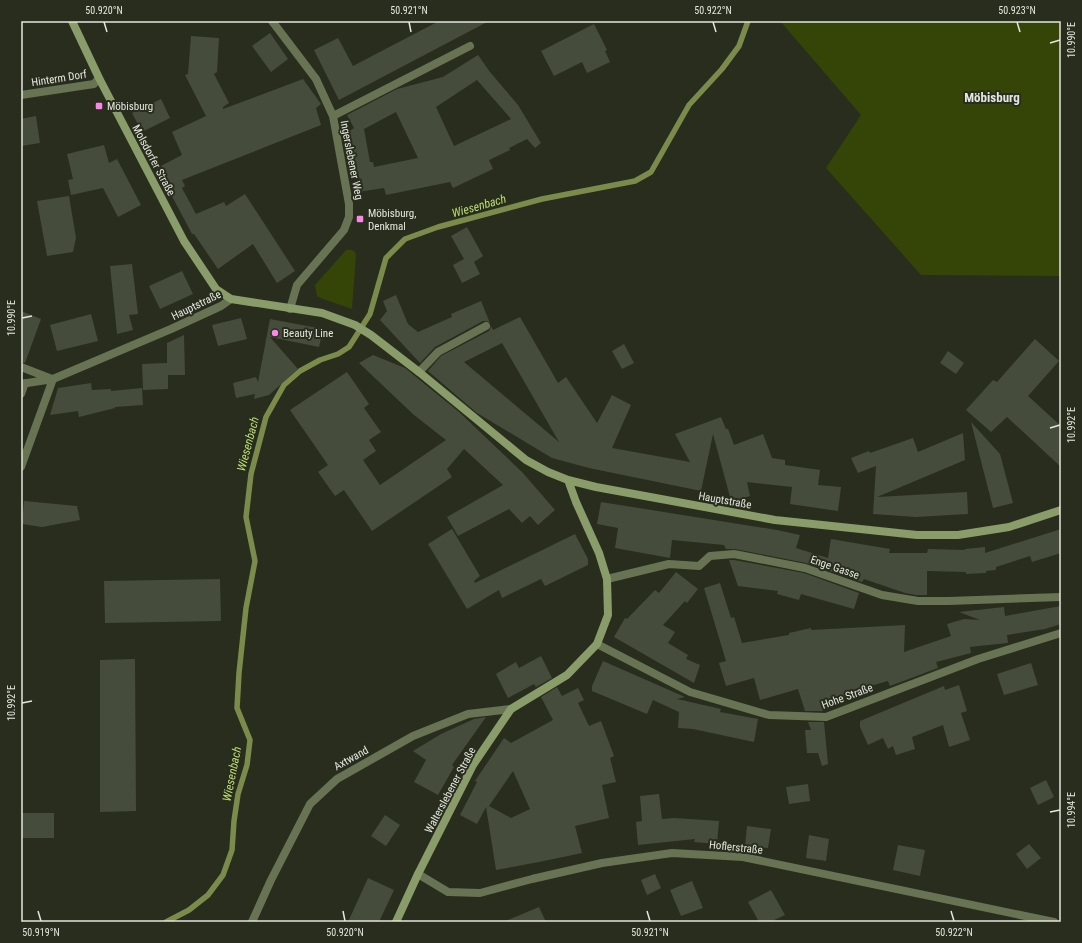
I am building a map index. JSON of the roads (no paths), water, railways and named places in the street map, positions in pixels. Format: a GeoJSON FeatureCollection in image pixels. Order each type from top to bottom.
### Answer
{"type":"FeatureCollection","features":[{"type":"Feature","properties":{"kind":"street","name":"Molsdorfer Straße"},"geometry":{"type":"LineString","coordinates":[[72,21],[99,78],[191,252],[216,289],[231,299]]}},
{"type":"Feature","properties":{"kind":"street","name":"Ingerslebener Weg"},"geometry":{"type":"LineString","coordinates":[[272,21],[316,78],[332,116],[349,204],[350,217],[344,230],[298,285],[290,309]]}},
{"type":"Feature","properties":{"kind":"street","name":"Ingerslebener Weg"},"geometry":{"type":"LineString","coordinates":[[332,116],[470,46]]}},
{"type":"Feature","properties":{"kind":"street","name":"Hinterm Dorf"},"geometry":{"type":"LineString","coordinates":[[21,95],[94,84],[99,78]]}},
{"type":"Feature","properties":{"kind":"street","name":"Hauptstraße"},"geometry":{"type":"LineString","coordinates":[[23,384],[53,379],[171,329],[221,306],[231,299],[322,313],[355,325],[371,334],[526,460],[548,472],[568,480],[596,487],[774,520],[917,536],[958,534],[1009,527],[1061,510]]}},
{"type":"Feature","properties":{"kind":"street"},"geometry":{"type":"LineString","coordinates":[[419,372],[438,352],[486,326]]}},
{"type":"Feature","properties":{"kind":"street"},"geometry":{"type":"LineString","coordinates":[[21,367],[53,379],[21,467]]}},
{"type":"Feature","properties":{"kind":"street"},"geometry":{"type":"LineString","coordinates":[[21,394],[23,384]]}},
{"type":"Feature","properties":{"kind":"street","name":"Walterslebener Straße"},"geometry":{"type":"LineString","coordinates":[[396,922],[418,874],[473,765],[511,709],[566,675],[597,644],[608,614],[607,579],[599,553],[576,502],[568,480]]}},
{"type":"Feature","properties":{"kind":"street","name":"Enge Gasse"},"geometry":{"type":"LineString","coordinates":[[607,579],[669,564],[699,566],[710,556],[734,554],[804,568],[882,595],[918,601],[1061,596]]}},
{"type":"Feature","properties":{"kind":"street","name":"Hohe Straße"},"geometry":{"type":"LineString","coordinates":[[597,644],[690,692],[770,715],[826,717],[978,659],[1061,633]]}},
{"type":"Feature","properties":{"kind":"street","name":"Axtwand"},"geometry":{"type":"LineString","coordinates":[[252,922],[270,880],[310,804],[337,779],[413,736],[468,714],[511,709]]}},
{"type":"Feature","properties":{"kind":"street","name":"Hoflerstraße"},"geometry":{"type":"LineString","coordinates":[[418,874],[448,892],[480,893],[602,863],[672,853],[743,857],[1054,922]]}},
{"type":"Feature","properties":{"kind":"street"},"geometry":{"type":"LineString","coordinates":[[1025,922],[1033,918]]}},
{"type":"Feature","properties":{"kind":"waterway","name":"Wiesenbach"},"geometry":{"type":"LineString","coordinates":[[166,922],[189,910],[208,895],[223,875],[232,850],[238,794],[247,765],[250,740],[237,708],[246,608],[255,561],[246,517],[251,474],[266,417],[284,385],[300,371],[320,360],[338,354],[349,347],[370,314],[386,258],[405,239],[438,227],[542,199],[635,181],[651,172],[689,105],[722,69],[739,46],[748,21]]}},
{"type":"Feature","properties":{"kind":"place","name":"Möbisburg"},"geometry":{"type":"Point","coordinates":[99,106]}},
{"type":"Feature","properties":{"kind":"place","name":"Möbisburg, Denkmal"},"geometry":{"type":"Point","coordinates":[360,219]}},
{"type":"Feature","properties":{"kind":"place","name":"Beauty Line"},"geometry":{"type":"Point","coordinates":[275,333]}},
{"type":"Feature","properties":{"kind":"district","name":"Möbisburg"},"geometry":{"type":"Point","coordinates":[992,97]}}]}
